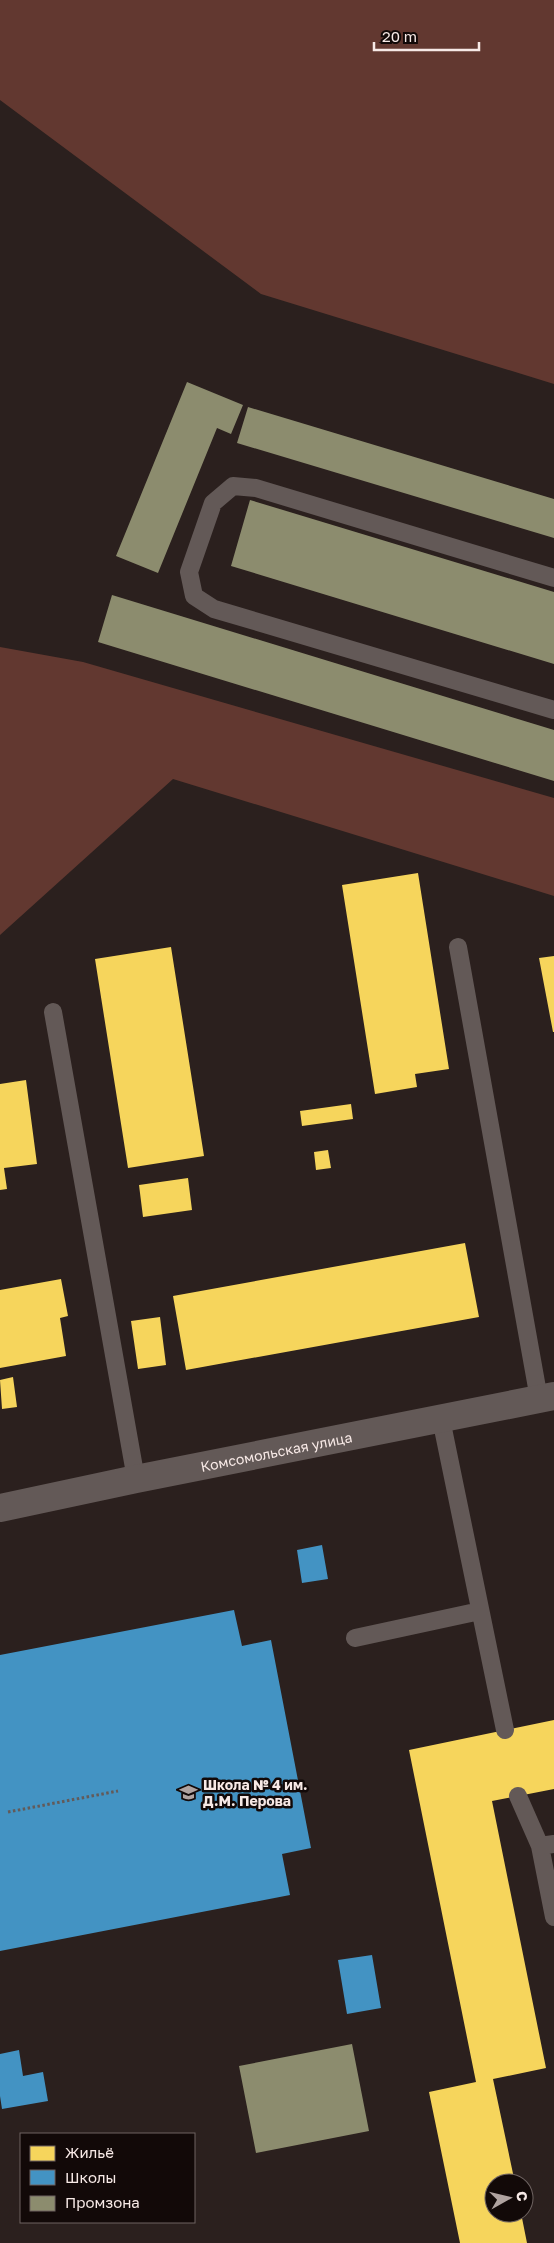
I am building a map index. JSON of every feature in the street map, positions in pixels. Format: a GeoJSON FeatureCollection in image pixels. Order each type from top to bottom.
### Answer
{"type":"FeatureCollection","features":[{"type":"Feature","properties":{"kind":"street","name":"Комсомольская улица"},"geometry":{"type":"LineString","coordinates":[[0,1508],[136,1478],[546,1397]]}},
{"type":"Feature","properties":{"kind":"lane"},"geometry":{"type":"LineString","coordinates":[[554,578],[256,488],[233,486],[213,503],[189,572],[194,596],[214,609],[554,710]]}},
{"type":"Feature","properties":{"kind":"lane"},"geometry":{"type":"LineString","coordinates":[[458,947],[546,1397]]}},
{"type":"Feature","properties":{"kind":"lane"},"geometry":{"type":"LineString","coordinates":[[53,1012],[136,1478]]}},
{"type":"Feature","properties":{"kind":"lane"},"geometry":{"type":"LineString","coordinates":[[441,1419],[504,1730]]}},
{"type":"Feature","properties":{"kind":"lane"},"geometry":{"type":"LineString","coordinates":[[355,1638],[480,1611]]}},
{"type":"Feature","properties":{"kind":"lane"},"geometry":{"type":"LineString","coordinates":[[518,1796],[547,1845],[554,1917]]}},
{"type":"Feature","properties":{"kind":"path"},"geometry":{"type":"LineString","coordinates":[[8,1812],[118,1792]]}},
{"type":"Feature","properties":{"kind":"shaded area"},"geometry":{"type":"Polygon","coordinates":[[[0,0],[554,0],[554,384],[261,294],[0,100],[0,0]]]}},
{"type":"Feature","properties":{"kind":"shaded area"},"geometry":{"type":"Polygon","coordinates":[[[0,647],[83,662],[554,798],[554,896],[173,779],[0,935],[0,647]]]}},
{"type":"Feature","properties":{"kind":"building: Жильё"},"geometry":{"type":"Polygon","coordinates":[[[418,873],[449,1069],[415,1074],[417,1087],[375,1094],[342,885],[418,873]]]}},
{"type":"Feature","properties":{"kind":"building: Жильё"},"geometry":{"type":"Polygon","coordinates":[[[171,947],[204,1156],[128,1168],[95,959],[171,947]]]}},
{"type":"Feature","properties":{"kind":"building: Жильё"},"geometry":{"type":"Polygon","coordinates":[[[554,956],[554,1032],[553,1032],[539,958],[554,956]]]}},
{"type":"Feature","properties":{"kind":"building: Жильё"},"geometry":{"type":"Polygon","coordinates":[[[26,1080],[37,1164],[4,1168],[7,1189],[0,1190],[0,1084],[26,1080]]]}},
{"type":"Feature","properties":{"kind":"building: Жильё"},"geometry":{"type":"Polygon","coordinates":[[[351,1104],[353,1119],[302,1126],[300,1111],[351,1104]]]}},
{"type":"Feature","properties":{"kind":"building: Жильё"},"geometry":{"type":"Polygon","coordinates":[[[328,1150],[331,1168],[316,1170],[314,1152],[328,1150]]]}},
{"type":"Feature","properties":{"kind":"building: Жильё"},"geometry":{"type":"Polygon","coordinates":[[[188,1178],[192,1210],[143,1217],[139,1185],[188,1178]]]}},
{"type":"Feature","properties":{"kind":"building: Жильё"},"geometry":{"type":"Polygon","coordinates":[[[465,1243],[479,1317],[186,1370],[173,1296],[465,1243]]]}},
{"type":"Feature","properties":{"kind":"building: Жильё"},"geometry":{"type":"Polygon","coordinates":[[[61,1279],[68,1316],[60,1318],[66,1356],[0,1368],[0,1290],[61,1279]]]}},
{"type":"Feature","properties":{"kind":"building: Жильё"},"geometry":{"type":"Polygon","coordinates":[[[160,1317],[166,1365],[138,1369],[131,1321],[160,1317]]]}},
{"type":"Feature","properties":{"kind":"building: Жильё"},"geometry":{"type":"Polygon","coordinates":[[[13,1377],[17,1407],[2,1409],[0,1380],[13,1377]]]}},
{"type":"Feature","properties":{"kind":"building: Жильё"},"geometry":{"type":"Polygon","coordinates":[[[554,1720],[554,1789],[492,1801],[546,2068],[493,2079],[513,2173],[484,2173],[484,2223],[523,2223],[527,2243],[460,2243],[429,2092],[476,2082],[409,1750],[554,1720]]]}},
{"type":"Feature","properties":{"kind":"building: Школы"},"geometry":{"type":"Polygon","coordinates":[[[322,1545],[328,1579],[302,1583],[297,1550],[322,1545]]]}},
{"type":"Feature","properties":{"kind":"building: Школы"},"geometry":{"type":"Polygon","coordinates":[[[234,1610],[242,1646],[271,1640],[311,1848],[282,1854],[290,1895],[0,1951],[0,1655],[234,1610]]]}},
{"type":"Feature","properties":{"kind":"building: Школы"},"geometry":{"type":"Polygon","coordinates":[[[372,1955],[381,2008],[347,2014],[338,1960],[372,1955]]]}},
{"type":"Feature","properties":{"kind":"building: Школы"},"geometry":{"type":"Polygon","coordinates":[[[19,2050],[23,2076],[43,2072],[48,2101],[2,2109],[0,2096],[0,2054],[19,2050]]]}},
{"type":"Feature","properties":{"kind":"building: Промзона"},"geometry":{"type":"Polygon","coordinates":[[[187,382],[243,405],[231,434],[217,428],[158,573],[116,556],[187,382]]]}},
{"type":"Feature","properties":{"kind":"building: Промзона"},"geometry":{"type":"Polygon","coordinates":[[[248,407],[554,499],[554,538],[237,443],[248,407]]]}},
{"type":"Feature","properties":{"kind":"building: Промзона"},"geometry":{"type":"Polygon","coordinates":[[[250,500],[554,592],[554,664],[231,566],[250,500]]]}},
{"type":"Feature","properties":{"kind":"building: Промзона"},"geometry":{"type":"Polygon","coordinates":[[[112,595],[554,730],[554,781],[98,642],[112,595]]]}},
{"type":"Feature","properties":{"kind":"building: Промзона"},"geometry":{"type":"Polygon","coordinates":[[[352,2044],[369,2131],[256,2153],[239,2066],[352,2044]]]}},
{"type":"Feature","properties":{"kind":"place","name":"Школа № 4 им. Д.М. Перова"},"geometry":{"type":"Point","coordinates":[189,1792]}}]}
